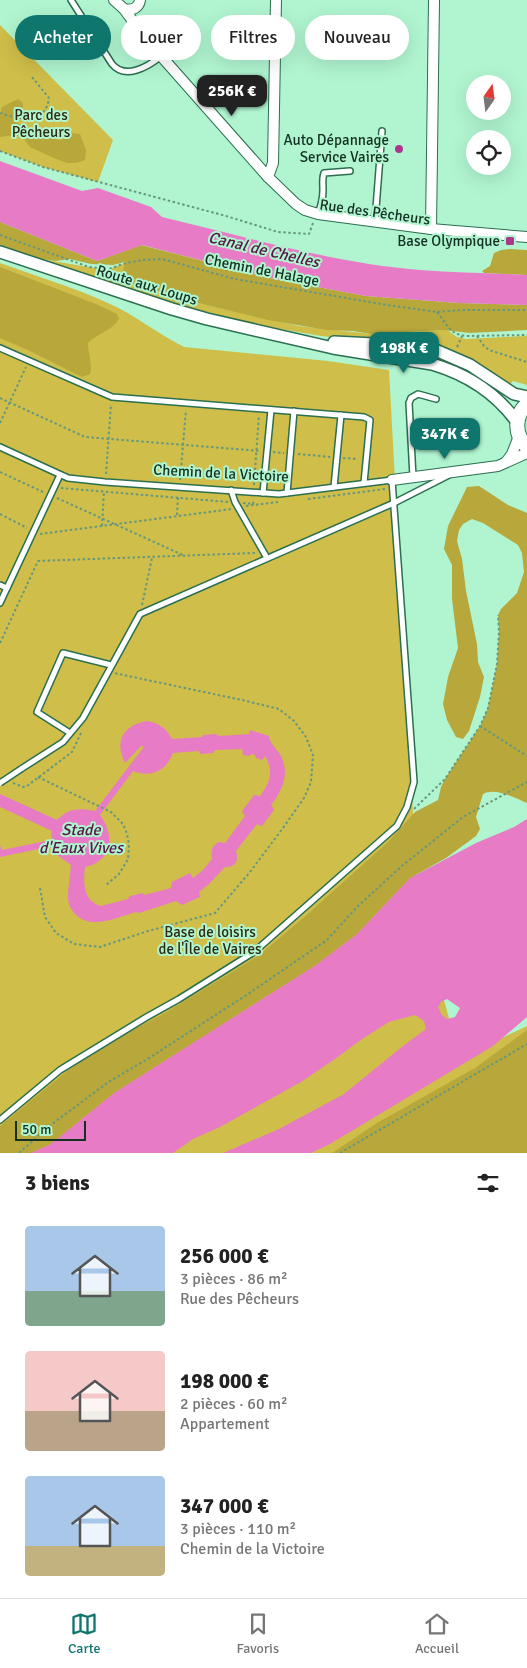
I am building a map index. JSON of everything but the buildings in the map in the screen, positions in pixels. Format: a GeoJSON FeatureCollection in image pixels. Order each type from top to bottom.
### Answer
{"type":"FeatureCollection","features":[{"type":"Feature","properties":{"kind":"main road"},"geometry":{"type":"LineString","coordinates":[[521,435],[520,412],[527,404]]}},
{"type":"Feature","properties":{"kind":"street"},"geometry":{"type":"LineString","coordinates":[[268,177],[273,163],[276,0]]}},
{"type":"Feature","properties":{"kind":"street"},"geometry":{"type":"LineString","coordinates":[[431,229],[434,0]]}},
{"type":"Feature","properties":{"kind":"street","name":"Rue des Pêcheurs"},"geometry":{"type":"LineString","coordinates":[[119,3],[128,15]]}},
{"type":"Feature","properties":{"kind":"street"},"geometry":{"type":"LineString","coordinates":[[119,3],[132,10],[139,3]]}},
{"type":"Feature","properties":{"kind":"street","name":"Rue des Pêcheurs"},"geometry":{"type":"LineString","coordinates":[[165,60],[268,177],[296,204],[305,210],[318,214],[431,229],[527,237]]}},
{"type":"Feature","properties":{"kind":"street","name":"Route aux Loups"},"geometry":{"type":"LineString","coordinates":[[0,252],[172,309],[288,337]]}},
{"type":"Feature","properties":{"kind":"street"},"geometry":{"type":"LineString","coordinates":[[288,337],[374,345],[414,346],[433,350],[470,365],[514,394],[527,397]]}},
{"type":"Feature","properties":{"kind":"street"},"geometry":{"type":"LineString","coordinates":[[288,337],[333,348],[432,364],[447,368],[470,380],[506,406],[521,435],[512,454],[505,463]]}},
{"type":"Feature","properties":{"kind":"street","name":"Chemin de la Victoire"},"geometry":{"type":"LineString","coordinates":[[393,483],[413,477],[498,466],[527,453]]}},
{"type":"Feature","properties":{"kind":"lane"},"geometry":{"type":"LineString","coordinates":[[71,0],[112,64],[118,70],[134,71],[156,60]]}},
{"type":"Feature","properties":{"kind":"lane"},"geometry":{"type":"LineString","coordinates":[[375,222],[382,131]]}},
{"type":"Feature","properties":{"kind":"lane"},"geometry":{"type":"LineString","coordinates":[[318,214],[323,191],[324,173],[350,171]]}},
{"type":"Feature","properties":{"kind":"lane"},"geometry":{"type":"LineString","coordinates":[[0,348],[112,397],[368,418],[364,483]]}},
{"type":"Feature","properties":{"kind":"lane"},"geometry":{"type":"LineString","coordinates":[[413,477],[409,403],[411,398],[418,394],[436,399]]}},
{"type":"Feature","properties":{"kind":"lane"},"geometry":{"type":"LineString","coordinates":[[263,493],[271,410]]}},
{"type":"Feature","properties":{"kind":"lane"},"geometry":{"type":"LineString","coordinates":[[287,493],[294,411]]}},
{"type":"Feature","properties":{"kind":"lane"},"geometry":{"type":"LineString","coordinates":[[334,487],[341,415]]}},
{"type":"Feature","properties":{"kind":"lane","name":"Chemin de la Victoire"},"geometry":{"type":"LineString","coordinates":[[0,447],[68,478],[106,482],[263,493],[287,493],[364,483],[393,483]]}},
{"type":"Feature","properties":{"kind":"lane"},"geometry":{"type":"LineString","coordinates":[[0,783],[63,742],[82,718],[140,614],[265,555],[394,504],[456,472]]}},
{"type":"Feature","properties":{"kind":"lane"},"geometry":{"type":"LineString","coordinates":[[0,602],[60,475]]}},
{"type":"Feature","properties":{"kind":"lane"},"geometry":{"type":"LineString","coordinates":[[0,1120],[60,1070],[254,952],[396,826],[406,806],[414,782],[393,483]]}},
{"type":"Feature","properties":{"kind":"lane"},"geometry":{"type":"LineString","coordinates":[[231,490],[236,505],[265,555]]}},
{"type":"Feature","properties":{"kind":"lane"},"geometry":{"type":"LineString","coordinates":[[0,585],[7,588]]}},
{"type":"Feature","properties":{"kind":"lane"},"geometry":{"type":"LineString","coordinates":[[70,733],[37,712],[63,653],[111,665]]}},
{"type":"Feature","properties":{"kind":"path"},"geometry":{"type":"LineString","coordinates":[[0,113],[12,117],[29,118],[42,114],[48,108],[49,98],[32,77]]}},
{"type":"Feature","properties":{"kind":"path"},"geometry":{"type":"LineString","coordinates":[[0,151],[42,168],[226,216],[278,232],[309,234],[314,219],[318,214]]}},
{"type":"Feature","properties":{"kind":"path","name":"Chemin de Halage"},"geometry":{"type":"LineString","coordinates":[[0,235],[89,267],[100,269],[109,269],[143,260],[162,259],[236,279],[437,312],[527,310]]}},
{"type":"Feature","properties":{"kind":"path"},"geometry":{"type":"LineString","coordinates":[[437,312],[456,335],[527,335]]}},
{"type":"Feature","properties":{"kind":"path"},"geometry":{"type":"LineString","coordinates":[[453,357],[462,336]]}},
{"type":"Feature","properties":{"kind":"path"},"geometry":{"type":"LineString","coordinates":[[477,336],[489,350],[527,362]]}},
{"type":"Feature","properties":{"kind":"path"},"geometry":{"type":"LineString","coordinates":[[0,423],[27,365]]}},
{"type":"Feature","properties":{"kind":"path"},"geometry":{"type":"LineString","coordinates":[[106,482],[112,397]]}},
{"type":"Feature","properties":{"kind":"path"},"geometry":{"type":"LineString","coordinates":[[0,398],[85,437],[366,460]]}},
{"type":"Feature","properties":{"kind":"path"},"geometry":{"type":"LineString","coordinates":[[179,487],[186,403]]}},
{"type":"Feature","properties":{"kind":"path"},"geometry":{"type":"LineString","coordinates":[[253,504],[259,408]]}},
{"type":"Feature","properties":{"kind":"path"},"geometry":{"type":"LineString","coordinates":[[0,472],[186,556]]}},
{"type":"Feature","properties":{"kind":"path"},"geometry":{"type":"LineString","coordinates":[[300,500],[393,483]]}},
{"type":"Feature","properties":{"kind":"path"},"geometry":{"type":"LineString","coordinates":[[54,487],[178,497],[236,505],[253,504]]}},
{"type":"Feature","properties":{"kind":"path"},"geometry":{"type":"LineString","coordinates":[[102,526],[104,491]]}},
{"type":"Feature","properties":{"kind":"path"},"geometry":{"type":"LineString","coordinates":[[177,516],[178,497]]}},
{"type":"Feature","properties":{"kind":"path"},"geometry":{"type":"LineString","coordinates":[[0,514],[40,534],[177,516],[236,505],[282,502]]}},
{"type":"Feature","properties":{"kind":"path"},"geometry":{"type":"LineString","coordinates":[[0,643],[38,561],[265,555]]}},
{"type":"Feature","properties":{"kind":"path"},"geometry":{"type":"LineString","coordinates":[[140,614],[152,557]]}},
{"type":"Feature","properties":{"kind":"path"},"geometry":{"type":"LineString","coordinates":[[410,812],[445,779],[480,726],[488,708],[497,664],[498,615]]}},
{"type":"Feature","properties":{"kind":"path"},"geometry":{"type":"LineString","coordinates":[[40,888],[45,917],[56,933],[74,944],[100,947],[148,931],[215,913],[250,872],[283,828],[304,798],[311,782],[313,755],[306,738],[294,721],[279,709],[107,672]]}},
{"type":"Feature","properties":{"kind":"path"},"geometry":{"type":"LineString","coordinates":[[11,782],[23,787],[72,752],[81,734],[76,725]]}},
{"type":"Feature","properties":{"kind":"path"},"geometry":{"type":"LineString","coordinates":[[480,726],[527,756]]}},
{"type":"Feature","properties":{"kind":"path"},"geometry":{"type":"LineString","coordinates":[[38,778],[111,812],[123,824],[129,845],[128,859],[120,874],[106,885]]}},
{"type":"Feature","properties":{"kind":"path"},"geometry":{"type":"LineString","coordinates":[[19,1153],[52,1124],[110,1081],[248,994],[327,940],[357,907],[462,817],[527,782]]}},
{"type":"Feature","properties":{"kind":"path"},"geometry":{"type":"LineString","coordinates":[[340,1153],[527,1044]]}},
{"type":"Feature","properties":{"kind":"green space","name":"Parc des Pêcheurs"},"geometry":{"type":"Polygon","coordinates":[[[0,25],[15,40],[15,60],[34,60],[113,140],[98,182],[43,167],[0,151],[0,25]]]}},
{"type":"Feature","properties":{"kind":"green space"},"geometry":{"type":"Polygon","coordinates":[[[41,259],[100,269],[109,269],[126,263],[130,283],[194,302],[299,326],[371,334],[447,330],[457,337],[466,339],[527,336],[527,385],[513,381],[508,387],[463,356],[263,326],[187,307],[41,259]]]}},
{"type":"Feature","properties":{"kind":"green space","name":"Base de loisirs de l'Île de Vaires"},"geometry":{"type":"Polygon","coordinates":[[[0,263],[95,297],[128,313],[184,347],[328,361],[389,370],[418,906],[460,1058],[527,1026],[527,1153],[0,1153],[0,263]]]}},
{"type":"Feature","properties":{"kind":"shaded area"},"geometry":{"type":"Polygon","coordinates":[[[18,99],[23,103],[23,108],[17,112],[14,120],[26,126],[49,130],[54,139],[61,140],[72,133],[80,134],[86,150],[85,160],[67,163],[30,147],[22,136],[0,137],[2,107],[18,99]]]}},
{"type":"Feature","properties":{"kind":"shaded area"},"geometry":{"type":"Polygon","coordinates":[[[0,222],[97,261],[141,245],[274,279],[366,296],[459,303],[527,305],[527,330],[470,333],[443,330],[371,334],[327,330],[268,320],[194,302],[130,283],[122,276],[125,262],[113,265],[91,264],[70,259],[56,261],[41,259],[0,245],[0,222]]]}},
{"type":"Feature","properties":{"kind":"shaded area"},"geometry":{"type":"Polygon","coordinates":[[[510,249],[527,250],[527,275],[484,273],[482,271],[490,266],[494,253],[510,249]]]}},
{"type":"Feature","properties":{"kind":"shaded area"},"geometry":{"type":"Polygon","coordinates":[[[0,267],[117,314],[119,319],[116,323],[88,343],[91,366],[90,374],[82,377],[0,338],[0,267]]]}},
{"type":"Feature","properties":{"kind":"shaded area"},"geometry":{"type":"Polygon","coordinates":[[[479,486],[508,505],[527,513],[527,803],[499,792],[483,794],[476,817],[480,829],[476,836],[446,858],[410,878],[357,934],[316,965],[114,1093],[51,1144],[31,1153],[0,1153],[0,1126],[67,1071],[112,1041],[165,1013],[258,956],[389,841],[415,812],[438,800],[445,779],[480,726],[488,708],[497,664],[498,615],[501,609],[517,593],[524,572],[522,553],[518,545],[483,523],[472,519],[463,524],[459,530],[457,541],[477,644],[478,662],[484,677],[469,731],[463,739],[456,737],[447,720],[443,704],[448,677],[458,648],[452,599],[452,565],[444,549],[448,526],[467,487],[479,486]]]}},
{"type":"Feature","properties":{"kind":"shaded area"},"geometry":{"type":"Polygon","coordinates":[[[527,1030],[527,1153],[332,1153],[377,1123],[475,1068],[527,1030]]]}},
{"type":"Feature","properties":{"kind":"water","name":"Canal de Chelles"},"geometry":{"type":"Polygon","coordinates":[[[0,161],[82,191],[98,188],[151,207],[162,217],[258,241],[355,262],[420,270],[527,275],[527,305],[459,303],[366,296],[274,279],[142,245],[97,261],[0,222],[0,161]]]}},
{"type":"Feature","properties":{"kind":"water","name":"Stade d'Eaux Vives"},"geometry":{"type":"Polygon","coordinates":[[[147,721],[155,723],[165,729],[172,739],[216,734],[219,736],[249,734],[250,730],[269,736],[283,760],[284,780],[279,793],[271,805],[274,810],[262,826],[257,824],[236,851],[237,858],[234,865],[225,867],[199,892],[200,897],[182,905],[176,901],[139,913],[136,912],[105,921],[90,922],[76,915],[70,907],[68,897],[71,865],[57,855],[53,846],[0,857],[0,846],[2,850],[51,840],[52,831],[0,807],[0,794],[57,820],[65,813],[74,810],[95,811],[143,748],[141,746],[125,763],[120,748],[123,736],[132,726],[147,721]],[[242,749],[215,750],[213,753],[200,754],[199,751],[173,753],[166,764],[157,771],[146,774],[133,771],[100,815],[108,831],[109,846],[101,859],[85,867],[84,885],[91,900],[101,906],[128,899],[130,896],[143,893],[144,895],[171,888],[172,882],[190,873],[193,878],[203,870],[212,859],[214,845],[219,842],[225,843],[245,816],[242,811],[254,795],[260,796],[270,777],[268,762],[265,756],[262,760],[252,754],[249,756],[243,755],[242,749]]]}},
{"type":"Feature","properties":{"kind":"water"},"geometry":{"type":"Polygon","coordinates":[[[527,819],[527,1017],[493,1046],[330,1144],[311,1153],[223,1153],[279,1129],[344,1094],[426,1029],[424,1021],[415,1015],[389,1022],[301,1082],[220,1127],[193,1139],[173,1153],[31,1153],[51,1144],[114,1093],[316,965],[357,934],[410,878],[476,843],[514,827],[527,819]],[[447,999],[441,1002],[438,1007],[441,1014],[447,1019],[455,1017],[460,1008],[447,999]]]}},
{"type":"Feature","properties":{"kind":"place","name":"Auto Dépannage Service Vaires"},"geometry":{"type":"Point","coordinates":[399,149]}},
{"type":"Feature","properties":{"kind":"place","name":"Base Olympique"},"geometry":{"type":"Point","coordinates":[510,241]}}]}
